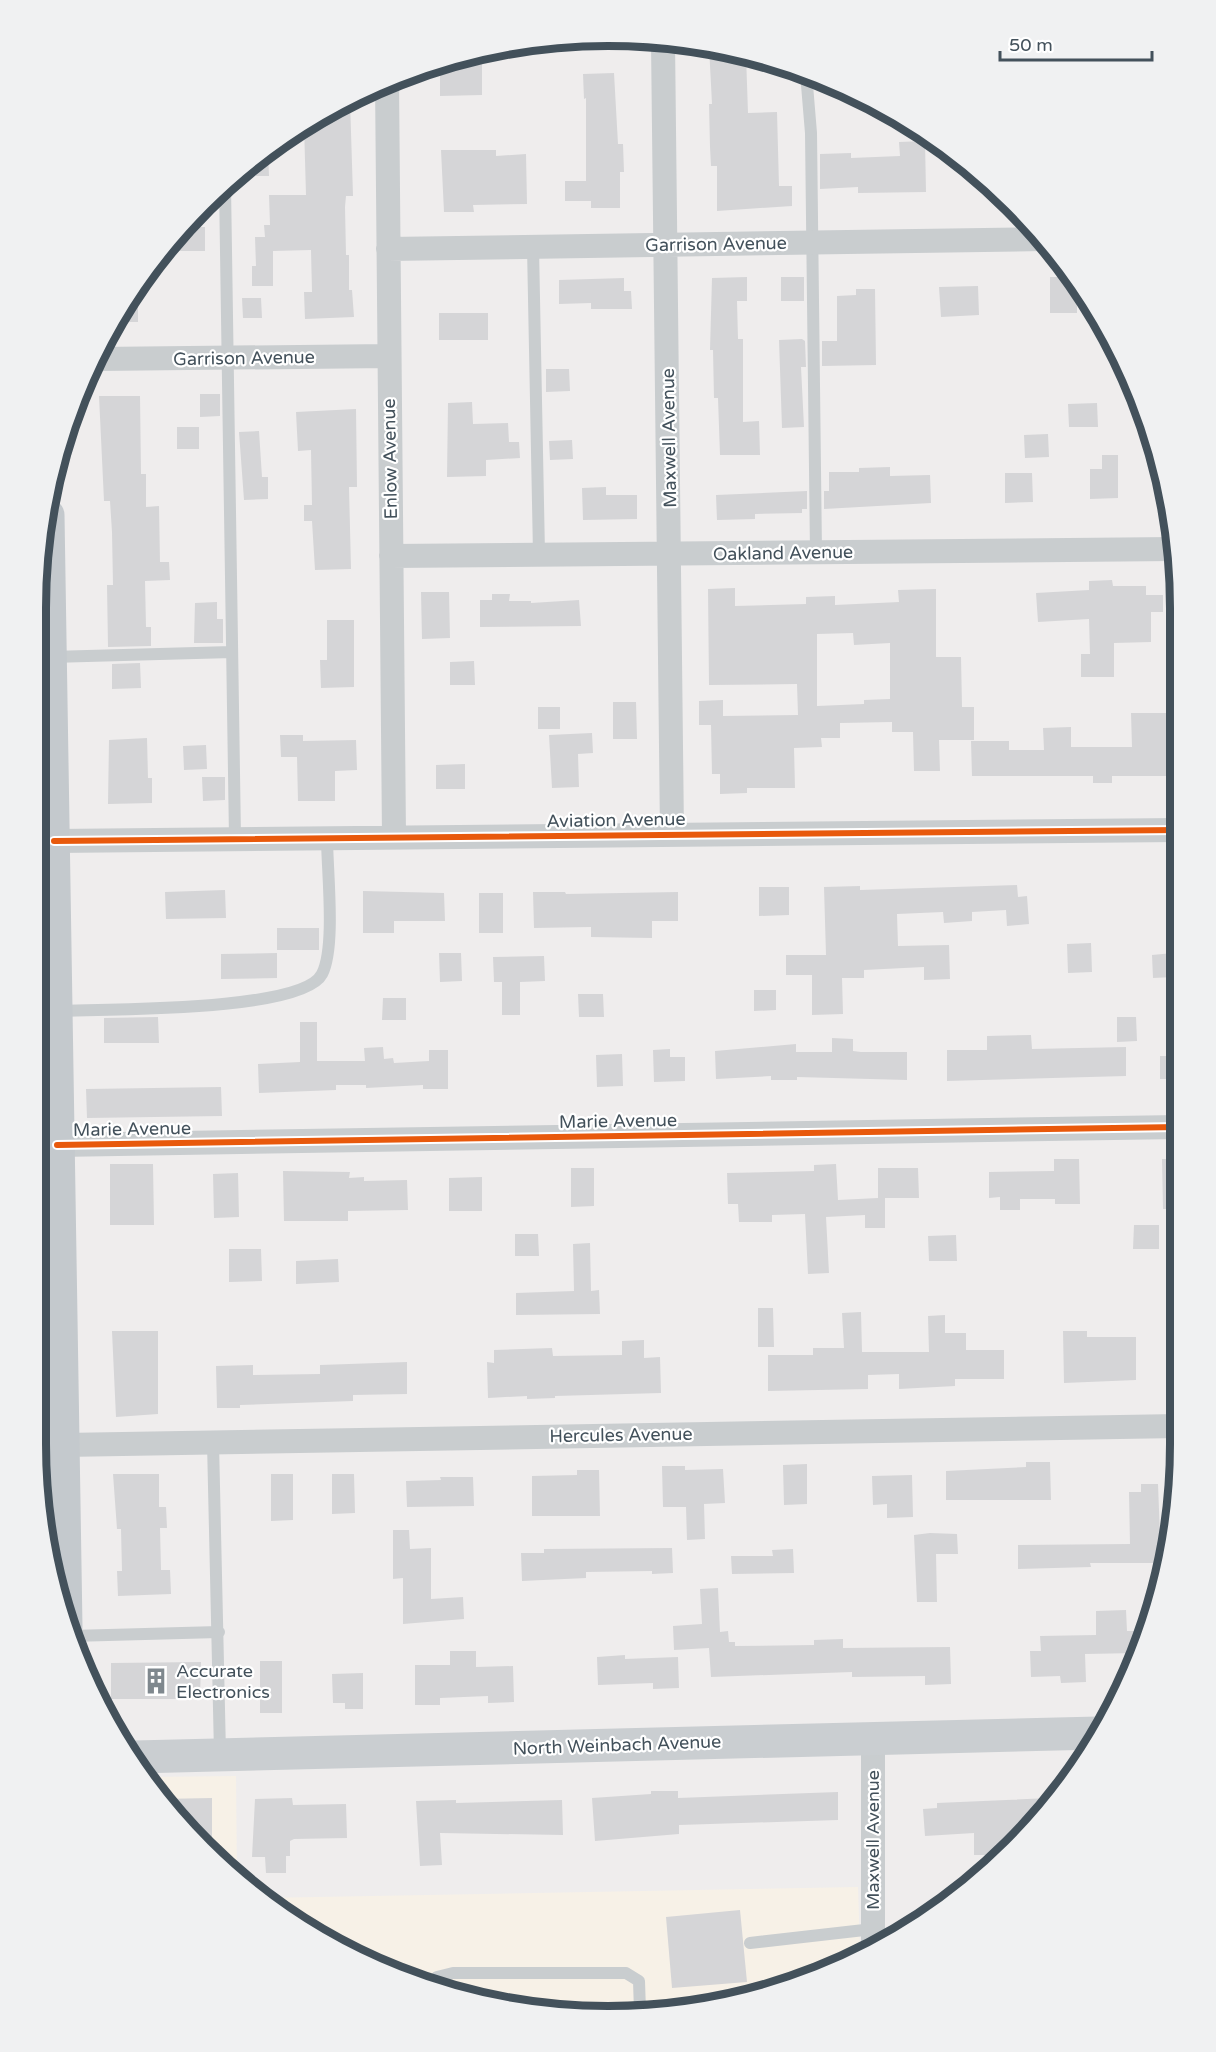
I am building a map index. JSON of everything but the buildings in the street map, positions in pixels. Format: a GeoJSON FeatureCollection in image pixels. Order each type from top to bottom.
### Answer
{"type":"FeatureCollection","features":[{"type":"Feature","properties":{"kind":"main road"},"geometry":{"type":"LineString","coordinates":[[49,563],[65,1586]]}},
{"type":"Feature","properties":{"kind":"main road","name":"North Weinbach Avenue"},"geometry":{"type":"LineString","coordinates":[[142,1757],[1089,1733]]}},
{"type":"Feature","properties":{"kind":"street","name":"Maxwell Avenue"},"geometry":{"type":"LineString","coordinates":[[663,50],[672,834]]}},
{"type":"Feature","properties":{"kind":"street","name":"Enlow Avenue"},"geometry":{"type":"LineString","coordinates":[[387,92],[394,837]]}},
{"type":"Feature","properties":{"kind":"street","name":"Garrison Avenue"},"geometry":{"type":"LineString","coordinates":[[388,249],[1031,239]]}},
{"type":"Feature","properties":{"kind":"street","name":"Garrison Avenue"},"geometry":{"type":"LineString","coordinates":[[105,359],[389,356]]}},
{"type":"Feature","properties":{"kind":"street","name":"Oakland Avenue"},"geometry":{"type":"LineString","coordinates":[[391,556],[1166,549]]}},
{"type":"Feature","properties":{"kind":"street","name":"Aviation Avenue"},"geometry":{"type":"LineString","coordinates":[[54,841],[1170,830]]}},
{"type":"Feature","properties":{"kind":"street","name":"Marie Avenue"},"geometry":{"type":"LineString","coordinates":[[57,1145],[1170,1127]]}},
{"type":"Feature","properties":{"kind":"street","name":"Hercules Avenue"},"geometry":{"type":"LineString","coordinates":[[63,1445],[1170,1426]]}},
{"type":"Feature","properties":{"kind":"street","name":"Maxwell Avenue"},"geometry":{"type":"LineString","coordinates":[[873,1738],[877,1935]]}},
{"type":"Feature","properties":{"kind":"lane"},"geometry":{"type":"LineString","coordinates":[[807,83],[816,553]]}},
{"type":"Feature","properties":{"kind":"lane"},"geometry":{"type":"LineString","coordinates":[[225,198],[235,838]]}},
{"type":"Feature","properties":{"kind":"lane"},"geometry":{"type":"LineString","coordinates":[[533,247],[538,554]]}},
{"type":"Feature","properties":{"kind":"lane"},"geometry":{"type":"LineString","coordinates":[[50,657],[232,652]]}},
{"type":"Feature","properties":{"kind":"lane"},"geometry":{"type":"LineString","coordinates":[[56,1011],[255,1001],[289,995],[311,987],[322,975],[326,958],[328,936],[327,838]]}},
{"type":"Feature","properties":{"kind":"lane"},"geometry":{"type":"LineString","coordinates":[[213,1442],[220,1756]]}},
{"type":"Feature","properties":{"kind":"lane"},"geometry":{"type":"LineString","coordinates":[[80,1636],[219,1632]]}},
{"type":"Feature","properties":{"kind":"lane"},"geometry":{"type":"LineString","coordinates":[[750,1943],[877,1935]]}},
{"type":"Feature","properties":{"kind":"lane"},"geometry":{"type":"LineString","coordinates":[[436,1978],[453,1973],[626,1973],[639,1981],[640,2004]]}},
{"type":"Feature","properties":{"kind":"shaded area"},"geometry":{"type":"Polygon","coordinates":[[[236,1776],[237,1865],[186,1814],[156,1777],[236,1776]]]}},
{"type":"Feature","properties":{"kind":"shaded area"},"geometry":{"type":"Polygon","coordinates":[[[858,1887],[860,1946],[788,1976],[718,1995],[645,2004],[608,2006],[571,2004],[498,1995],[428,1976],[360,1948],[327,1930],[278,1898],[858,1887]]]}},
{"type":"Feature","properties":{"kind":"cycle path"},"geometry":{"type":"LineString","coordinates":[[54,841],[1170,830]]}},
{"type":"Feature","properties":{"kind":"cycle path"},"geometry":{"type":"LineString","coordinates":[[57,1145],[1170,1127]]}},
{"type":"Feature","properties":{"kind":"place","name":"Accurate Electronics"},"geometry":{"type":"Point","coordinates":[156,1681]}}]}
